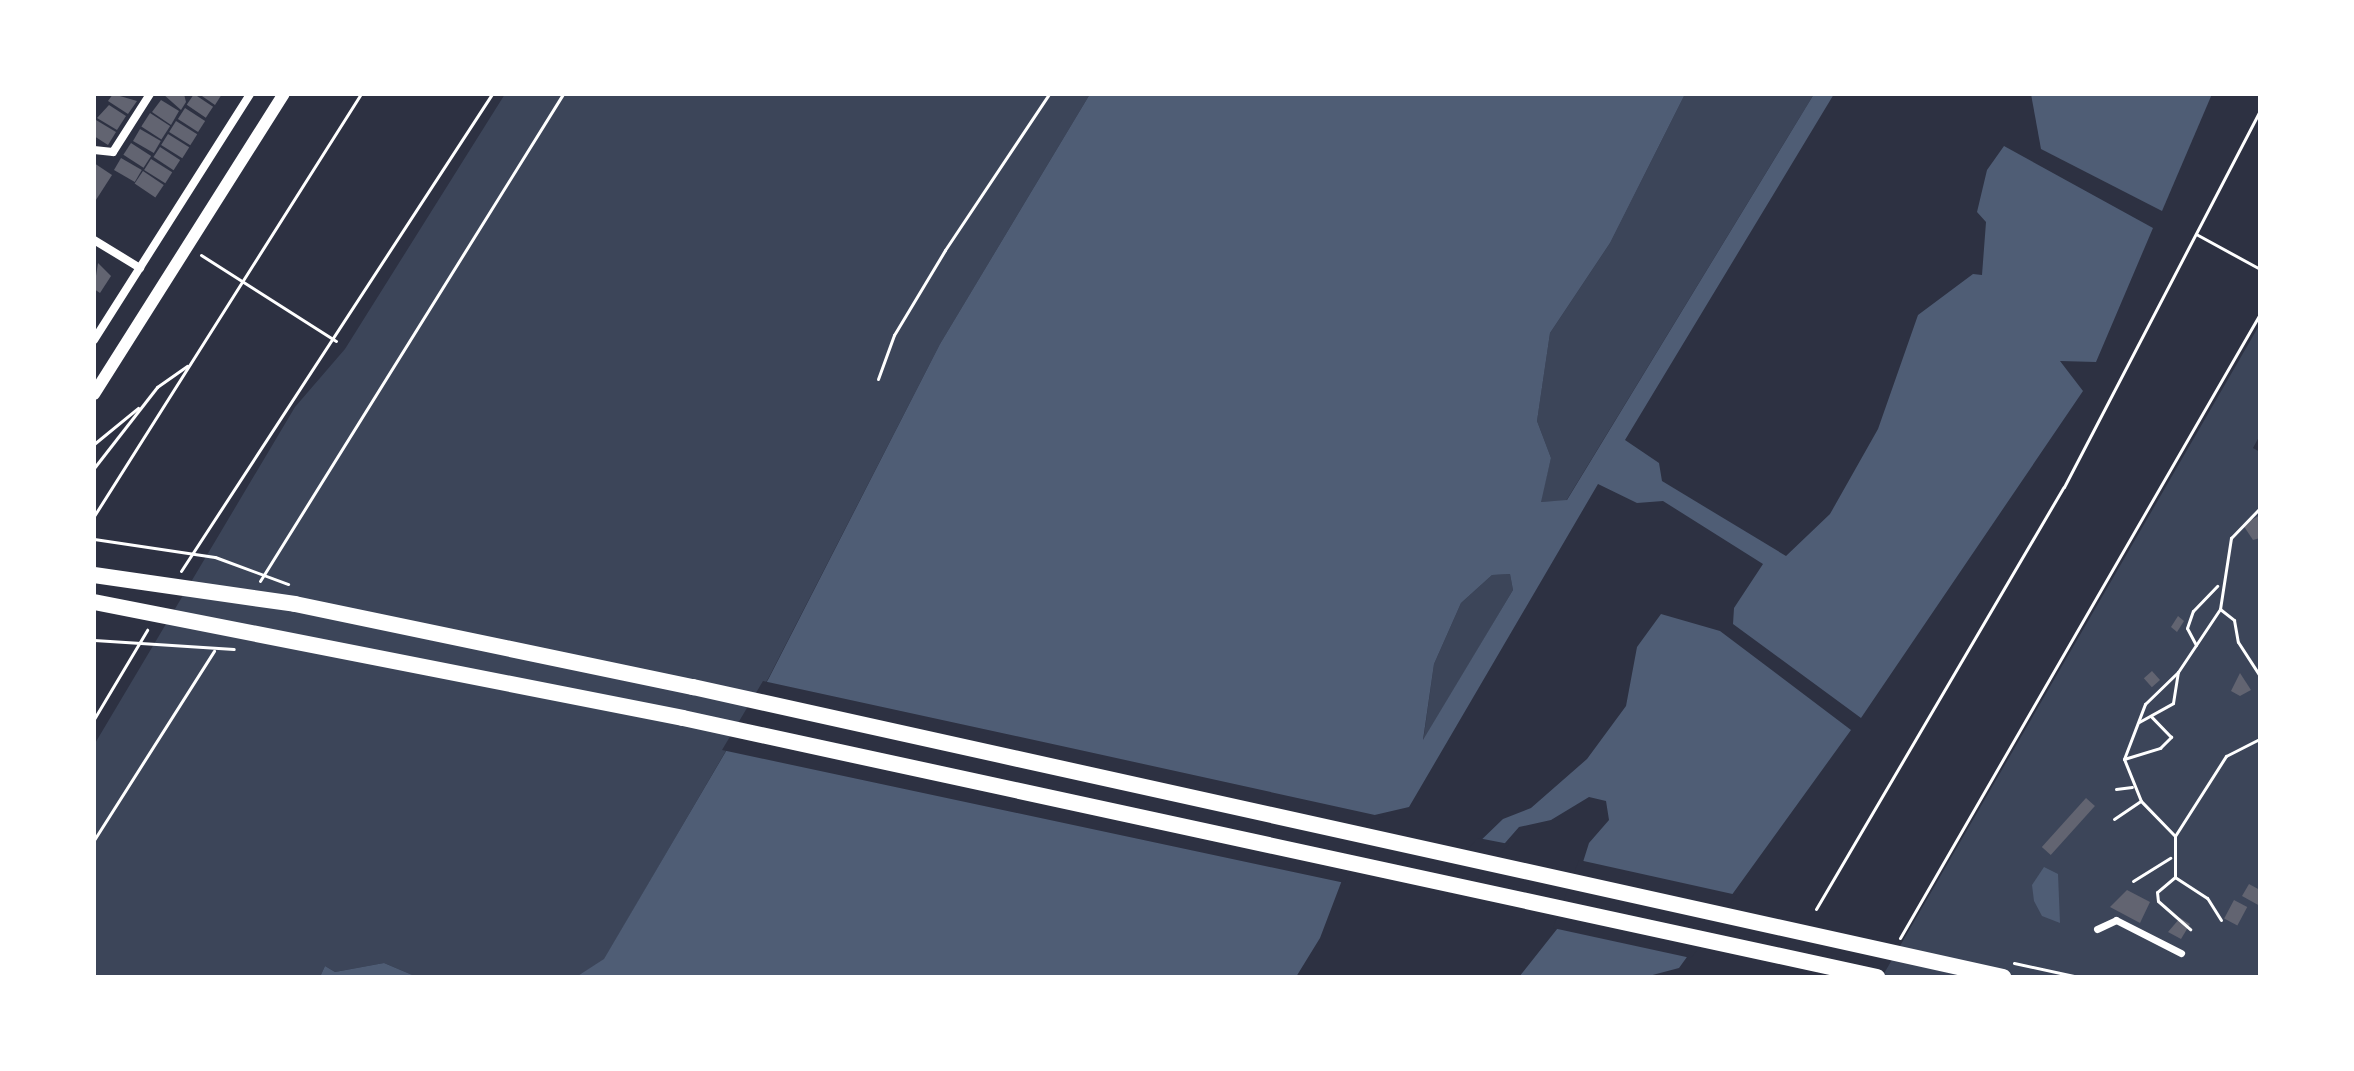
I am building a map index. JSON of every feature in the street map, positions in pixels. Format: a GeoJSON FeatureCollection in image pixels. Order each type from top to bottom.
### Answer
{"type":"FeatureCollection","features":[{"type":"Feature","properties":{"kind":"main road"},"geometry":{"type":"LineString","coordinates":[[94,575],[295,604],[693,687],[2003,977]]}},
{"type":"Feature","properties":{"kind":"main road"},"geometry":{"type":"LineString","coordinates":[[94,602],[592,699],[1877,977]]}},
{"type":"Feature","properties":{"kind":"street"},"geometry":{"type":"LineString","coordinates":[[94,150],[113,152],[150,94]]}},
{"type":"Feature","properties":{"kind":"street"},"geometry":{"type":"LineString","coordinates":[[94,340],[250,94]]}},
{"type":"Feature","properties":{"kind":"street"},"geometry":{"type":"LineString","coordinates":[[94,394],[284,94]]}},
{"type":"Feature","properties":{"kind":"street"},"geometry":{"type":"LineString","coordinates":[[94,240],[140,268]]}},
{"type":"Feature","properties":{"kind":"street"},"geometry":{"type":"LineString","coordinates":[[2097,929],[2116,920],[2181,953]]}},
{"type":"Feature","properties":{"kind":"path"},"geometry":{"type":"LineString","coordinates":[[94,516],[361,94]]}},
{"type":"Feature","properties":{"kind":"path"},"geometry":{"type":"LineString","coordinates":[[175,583],[285,404],[336,341],[492,94]]}},
{"type":"Feature","properties":{"kind":"path"},"geometry":{"type":"LineString","coordinates":[[254,590],[563,94]]}},
{"type":"Feature","properties":{"kind":"path"},"geometry":{"type":"LineString","coordinates":[[878,379],[930,274],[1049,94]]}},
{"type":"Feature","properties":{"kind":"path"},"geometry":{"type":"LineString","coordinates":[[1816,909],[2064,487],[2260,110]]}},
{"type":"Feature","properties":{"kind":"path"},"geometry":{"type":"LineString","coordinates":[[2196,234],[2260,269]]}},
{"type":"Feature","properties":{"kind":"path"},"geometry":{"type":"LineString","coordinates":[[189,247],[336,341]]}},
{"type":"Feature","properties":{"kind":"path"},"geometry":{"type":"LineString","coordinates":[[1904,932],[2260,314]]}},
{"type":"Feature","properties":{"kind":"path"},"geometry":{"type":"LineString","coordinates":[[94,444],[191,363]]}},
{"type":"Feature","properties":{"kind":"path"},"geometry":{"type":"LineString","coordinates":[[94,468],[141,406]]}},
{"type":"Feature","properties":{"kind":"path"},"geometry":{"type":"LineString","coordinates":[[2175,836],[2141,801],[2132,787],[2124,759],[2145,704],[2178,672],[2220,609],[2219,585],[2239,522],[2260,508]]}},
{"type":"Feature","properties":{"kind":"path"},"geometry":{"type":"LineString","coordinates":[[94,539],[241,566]]}},
{"type":"Feature","properties":{"kind":"path"},"geometry":{"type":"LineString","coordinates":[[2196,645],[2187,628],[2193,611],[2219,585]]}},
{"type":"Feature","properties":{"kind":"path"},"geometry":{"type":"LineString","coordinates":[[2220,609],[2234,620],[2242,651],[2260,676]]}},
{"type":"Feature","properties":{"kind":"path"},"geometry":{"type":"LineString","coordinates":[[94,719],[151,624]]}},
{"type":"Feature","properties":{"kind":"path"},"geometry":{"type":"LineString","coordinates":[[94,640],[104,641]]}},
{"type":"Feature","properties":{"kind":"path"},"geometry":{"type":"LineString","coordinates":[[94,840],[221,642]]}},
{"type":"Feature","properties":{"kind":"path"},"geometry":{"type":"LineString","coordinates":[[2137,722],[2152,717],[2173,703],[2178,672]]}},
{"type":"Feature","properties":{"kind":"path"},"geometry":{"type":"LineString","coordinates":[[2124,759],[2171,737],[2152,717]]}},
{"type":"Feature","properties":{"kind":"path"},"geometry":{"type":"LineString","coordinates":[[2221,920],[2207,898],[2175,877],[2170,858],[2175,836],[2226,756],[2260,739]]}},
{"type":"Feature","properties":{"kind":"path"},"geometry":{"type":"LineString","coordinates":[[2116,789],[2132,787]]}},
{"type":"Feature","properties":{"kind":"path"},"geometry":{"type":"LineString","coordinates":[[2114,819],[2141,801]]}},
{"type":"Feature","properties":{"kind":"path"},"geometry":{"type":"LineString","coordinates":[[2133,881],[2170,858]]}},
{"type":"Feature","properties":{"kind":"path"},"geometry":{"type":"LineString","coordinates":[[2175,877],[2162,885],[2158,901],[2190,929]]}},
{"type":"Feature","properties":{"kind":"shaded area"},"geometry":{"type":"Polygon","coordinates":[[[505,94],[1090,94],[940,344],[769,677],[604,960],[576,977],[417,977],[384,963],[335,972],[325,966],[320,977],[94,977],[94,745],[295,407],[345,349],[505,94]]]}},
{"type":"Feature","properties":{"kind":"shaded area"},"geometry":{"type":"Polygon","coordinates":[[[1090,94],[1685,94],[1610,243],[1550,333],[1537,421],[1551,458],[1541,502],[1567,500],[1814,94],[1834,94],[1625,440],[1659,463],[1662,481],[1786,556],[1830,514],[1878,429],[1918,315],[1973,274],[1982,275],[1986,222],[1977,212],[1987,170],[2004,146],[2153,228],[2096,362],[2060,361],[2083,391],[1861,718],[1733,624],[1734,608],[1763,564],[1663,501],[1637,503],[1598,484],[1409,807],[1366,817],[1320,938],[1296,977],[576,977],[604,959],[769,678],[940,344],[1090,94]],[[1510,574],[1492,575],[1461,603],[1434,664],[1423,740],[1513,590],[1510,574]]]}},
{"type":"Feature","properties":{"kind":"shaded area"},"geometry":{"type":"Polygon","coordinates":[[[1685,94],[1814,94],[1566,501],[1540,502],[1551,458],[1537,421],[1550,333],[1610,243],[1685,94]]]}},
{"type":"Feature","properties":{"kind":"shaded area"},"geometry":{"type":"Polygon","coordinates":[[[2031,94],[2212,94],[2162,211],[2041,149],[2031,94]]]}},
{"type":"Feature","properties":{"kind":"shaded area"},"geometry":{"type":"Polygon","coordinates":[[[2260,324],[2260,435],[2253,448],[2260,452],[2260,977],[1882,977],[2260,324]]]}},
{"type":"Feature","properties":{"kind":"shaded area"},"geometry":{"type":"Polygon","coordinates":[[[1510,574],[1513,590],[1423,742],[1434,664],[1461,603],[1492,575],[1510,574]]]}},
{"type":"Feature","properties":{"kind":"shaded area"},"geometry":{"type":"Polygon","coordinates":[[[1661,614],[1720,631],[1851,730],[1679,968],[1645,977],[1519,977],[1565,919],[1589,843],[1609,820],[1606,801],[1589,797],[1551,820],[1519,827],[1471,882],[1446,874],[1503,819],[1531,808],[1587,759],[1626,706],[1637,647],[1661,614]]]}},
{"type":"Feature","properties":{"kind":"shaded area"},"geometry":{"type":"Polygon","coordinates":[[[2044,867],[2058,874],[2060,923],[2042,916],[2034,901],[2032,885],[2044,867]]]}},
{"type":"Feature","properties":{"kind":"shaded area"},"geometry":{"type":"Polygon","coordinates":[[[384,963],[417,977],[320,977],[325,966],[335,972],[384,963]]]}},
{"type":"Feature","properties":{"kind":"pier"},"geometry":{"type":"Polygon","coordinates":[[[763,681],[1384,817],[1369,820],[1345,883],[722,750],[763,681]]]}},
{"type":"Feature","properties":{"kind":"pier"},"geometry":{"type":"Polygon","coordinates":[[[1478,838],[1509,844],[1472,885],[1442,875],[1478,838]]]}},
{"type":"Feature","properties":{"kind":"pier"},"geometry":{"type":"Polygon","coordinates":[[[1579,860],[1737,895],[1691,958],[1553,928],[1579,860]]]}},
{"type":"Feature","properties":{"kind":"building"},"geometry":{"type":"Polygon","coordinates":[[[113,94],[137,101],[128,114],[108,101],[113,94]]]}},
{"type":"Feature","properties":{"kind":"building"},"geometry":{"type":"Polygon","coordinates":[[[163,94],[184,94],[186,102],[181,110],[163,94]]]}},
{"type":"Feature","properties":{"kind":"building"},"geometry":{"type":"Polygon","coordinates":[[[194,94],[213,107],[206,118],[187,105],[194,94]]]}},
{"type":"Feature","properties":{"kind":"building"},"geometry":{"type":"Polygon","coordinates":[[[199,94],[222,94],[215,105],[199,94]]]}},
{"type":"Feature","properties":{"kind":"building"},"geometry":{"type":"Polygon","coordinates":[[[161,100],[179,111],[171,125],[152,112],[161,100]]]}},
{"type":"Feature","properties":{"kind":"building"},"geometry":{"type":"Polygon","coordinates":[[[109,105],[126,116],[117,130],[97,118],[109,105]]]}},
{"type":"Feature","properties":{"kind":"building"},"geometry":{"type":"Polygon","coordinates":[[[185,108],[205,121],[198,132],[178,119],[185,108]]]}},
{"type":"Feature","properties":{"kind":"building"},"geometry":{"type":"Polygon","coordinates":[[[150,113],[170,126],[161,139],[141,126],[150,113]]]}},
{"type":"Feature","properties":{"kind":"building"},"geometry":{"type":"Polygon","coordinates":[[[96,120],[116,132],[108,145],[94,136],[96,120]]]}},
{"type":"Feature","properties":{"kind":"building"},"geometry":{"type":"Polygon","coordinates":[[[176,121],[197,134],[190,145],[169,132],[176,121]]]}},
{"type":"Feature","properties":{"kind":"building"},"geometry":{"type":"Polygon","coordinates":[[[140,129],[161,141],[154,153],[133,141],[140,129]]]}},
{"type":"Feature","properties":{"kind":"building"},"geometry":{"type":"Polygon","coordinates":[[[168,134],[189,147],[182,158],[161,145],[168,134]]]}},
{"type":"Feature","properties":{"kind":"building"},"geometry":{"type":"Polygon","coordinates":[[[131,143],[151,156],[144,168],[123,155],[131,143]]]}},
{"type":"Feature","properties":{"kind":"building"},"geometry":{"type":"Polygon","coordinates":[[[160,147],[180,160],[174,170],[153,157],[160,147]]]}},
{"type":"Feature","properties":{"kind":"building"},"geometry":{"type":"Polygon","coordinates":[[[121,158],[142,170],[135,182],[114,170],[121,158]]]}},
{"type":"Feature","properties":{"kind":"building"},"geometry":{"type":"Polygon","coordinates":[[[151,159],[172,172],[165,183],[144,170],[151,159]]]}},
{"type":"Feature","properties":{"kind":"building"},"geometry":{"type":"Polygon","coordinates":[[[94,163],[112,175],[94,203],[94,163]]]}},
{"type":"Feature","properties":{"kind":"building"},"geometry":{"type":"Polygon","coordinates":[[[143,171],[164,185],[155,197],[135,183],[143,171]]]}},
{"type":"Feature","properties":{"kind":"building"},"geometry":{"type":"Polygon","coordinates":[[[98,263],[111,276],[100,293],[94,289],[98,263]]]}},
{"type":"Feature","properties":{"kind":"building"},"geometry":{"type":"Polygon","coordinates":[[[2260,515],[2260,538],[2253,540],[2243,525],[2260,515]]]}},
{"type":"Feature","properties":{"kind":"building"},"geometry":{"type":"Polygon","coordinates":[[[2178,616],[2184,621],[2177,632],[2171,627],[2178,616]]]}},
{"type":"Feature","properties":{"kind":"building"},"geometry":{"type":"Polygon","coordinates":[[[2152,671],[2160,680],[2152,687],[2144,678],[2152,671]]]}},
{"type":"Feature","properties":{"kind":"building"},"geometry":{"type":"Polygon","coordinates":[[[2240,673],[2251,690],[2240,696],[2231,691],[2240,673]]]}},
{"type":"Feature","properties":{"kind":"building"},"geometry":{"type":"Polygon","coordinates":[[[2086,798],[2095,806],[2051,855],[2042,847],[2086,798]]]}},
{"type":"Feature","properties":{"kind":"building"},"geometry":{"type":"Polygon","coordinates":[[[2249,884],[2260,890],[2260,906],[2242,896],[2249,884]]]}},
{"type":"Feature","properties":{"kind":"building"},"geometry":{"type":"Polygon","coordinates":[[[2127,890],[2150,902],[2140,923],[2110,907],[2127,890]]]}},
{"type":"Feature","properties":{"kind":"building"},"geometry":{"type":"Polygon","coordinates":[[[2234,900],[2247,907],[2237,926],[2224,919],[2234,900]]]}},
{"type":"Feature","properties":{"kind":"building"},"geometry":{"type":"Polygon","coordinates":[[[2180,918],[2190,924],[2181,939],[2168,932],[2180,918]]]}}]}
